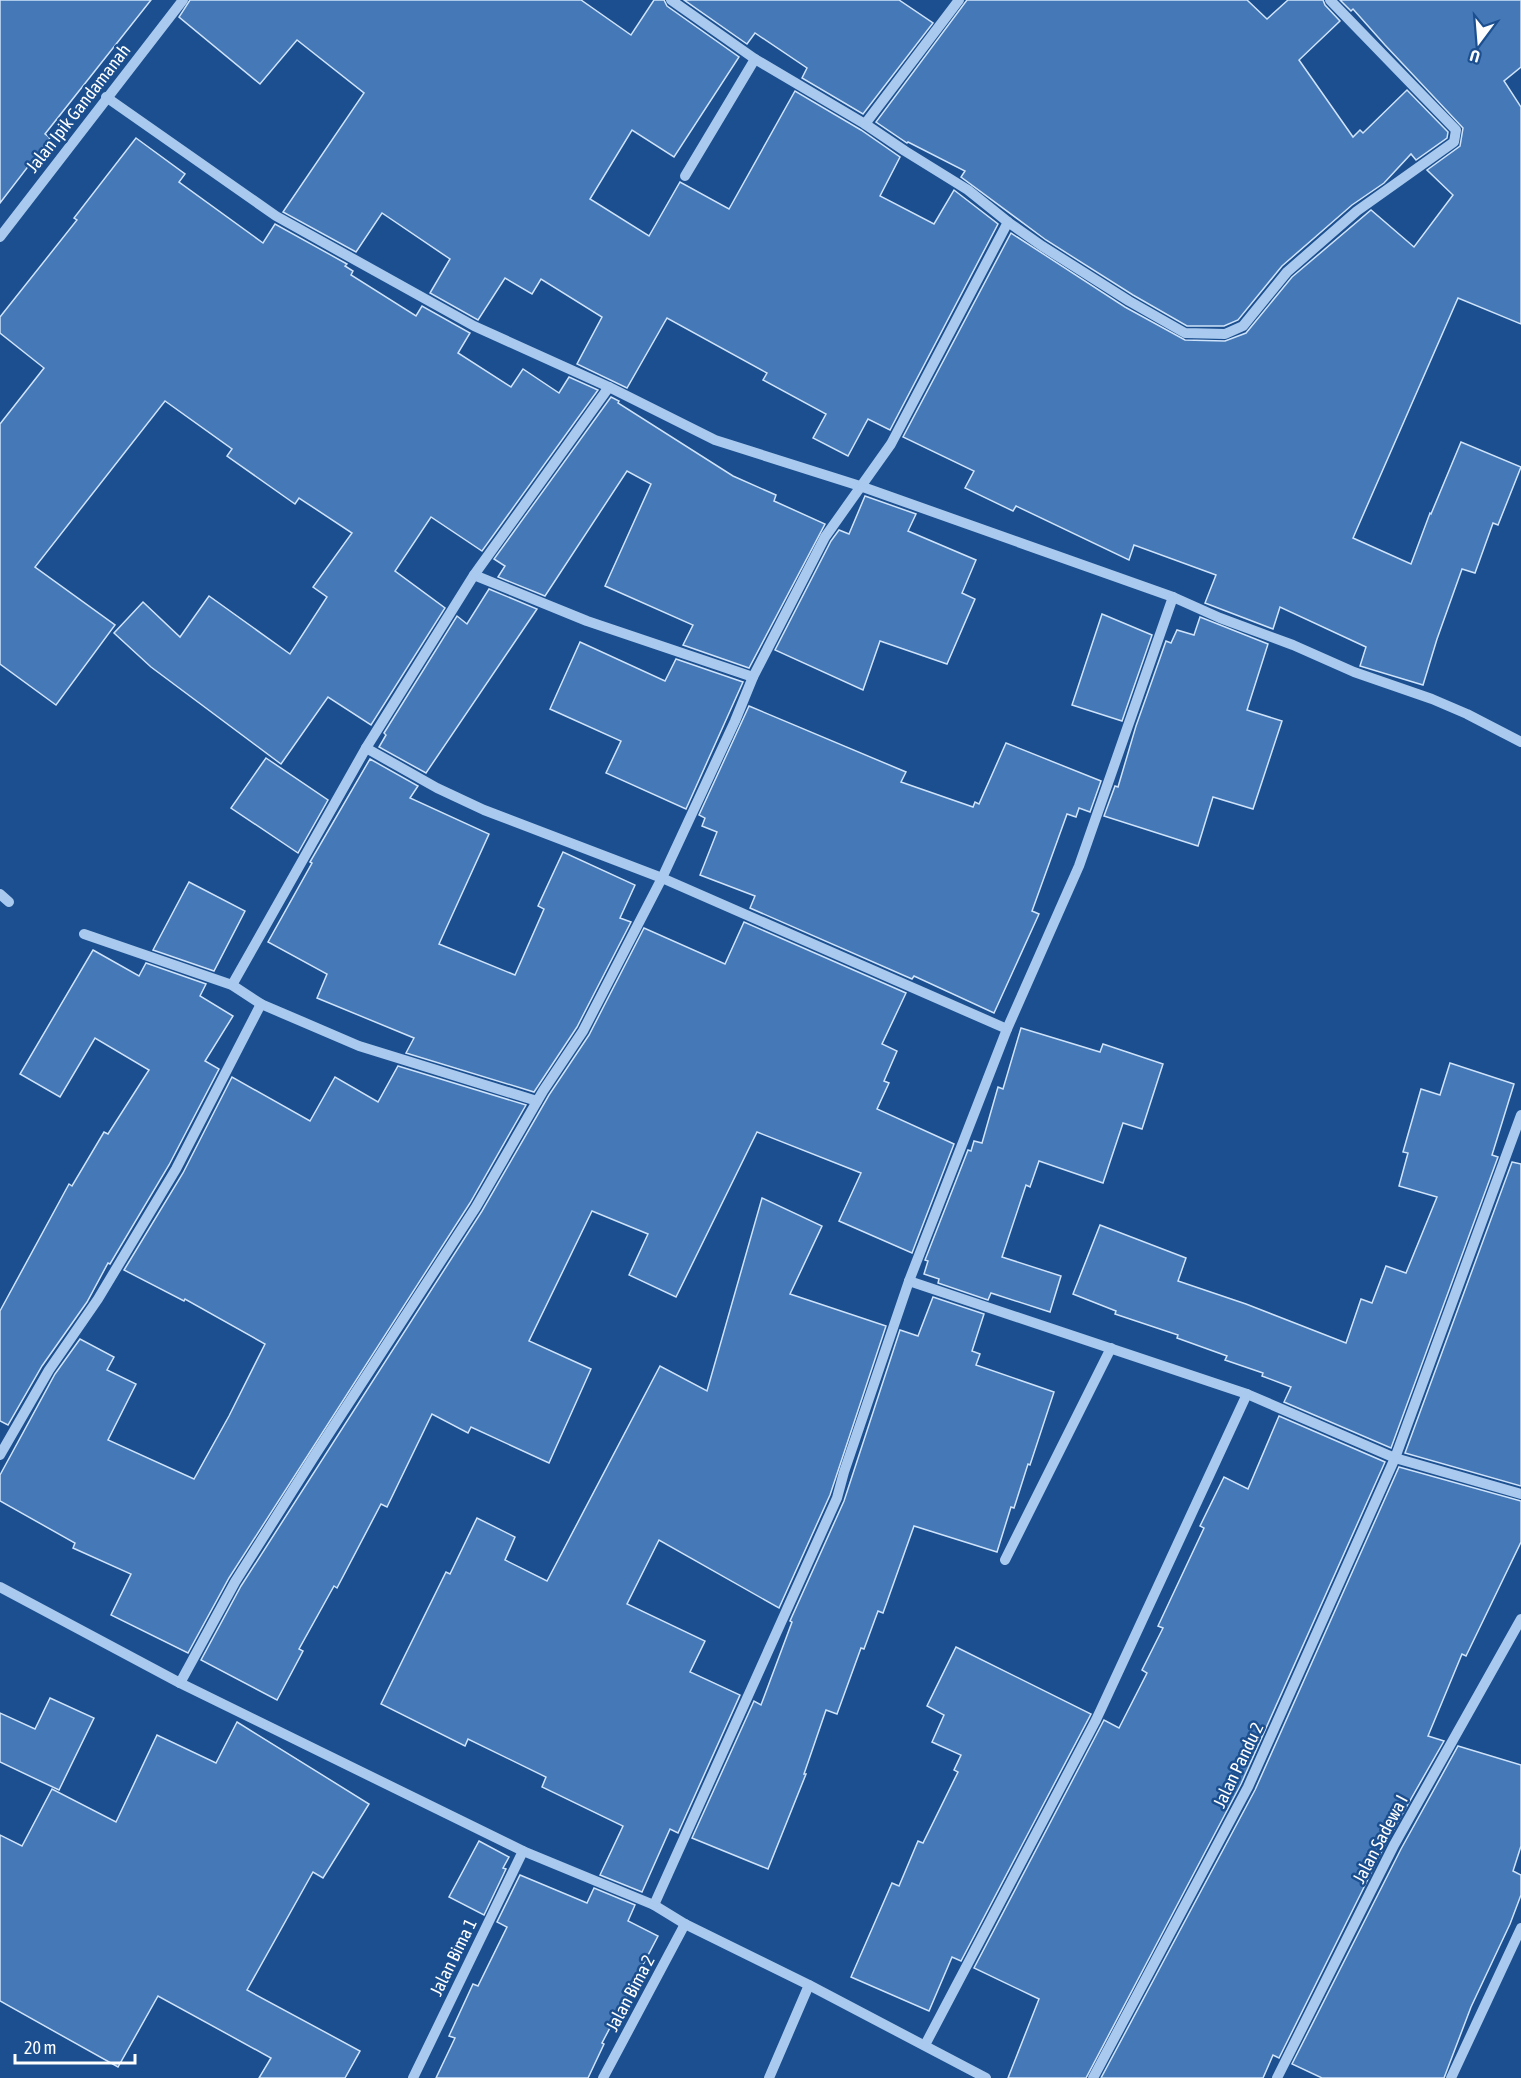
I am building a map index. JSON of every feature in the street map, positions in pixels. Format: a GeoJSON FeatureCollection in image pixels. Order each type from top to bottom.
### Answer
{"type":"FeatureCollection","features":[{"type":"Feature","properties":{"kind":"street","name":"Jalan Ipik Gandamanah"},"geometry":{"type":"LineString","coordinates":[[0,237],[183,0]]}},
{"type":"Feature","properties":{"kind":"street"},"geometry":{"type":"LineString","coordinates":[[671,0],[755,59],[865,124],[968,190],[1042,246],[1129,301],[1185,333],[1225,334],[1243,326],[1287,272],[1357,211],[1454,142],[1457,136],[1456,130],[1329,0]]}},
{"type":"Feature","properties":{"kind":"street"},"geometry":{"type":"LineString","coordinates":[[865,124],[959,0]]}},
{"type":"Feature","properties":{"kind":"street"},"geometry":{"type":"LineString","coordinates":[[685,176],[755,59]]}},
{"type":"Feature","properties":{"kind":"street"},"geometry":{"type":"LineString","coordinates":[[106,97],[276,216],[474,326],[609,387],[716,440],[860,486],[1173,597],[1354,672],[1432,699],[1521,742]]}},
{"type":"Feature","properties":{"kind":"street"},"geometry":{"type":"LineString","coordinates":[[180,1683],[235,1582],[476,1207],[537,1101],[583,1031],[662,879],[753,677],[825,537],[891,444],[1008,222]]}},
{"type":"Feature","properties":{"kind":"street"},"geometry":{"type":"LineString","coordinates":[[232,985],[366,748],[474,575],[609,387]]}},
{"type":"Feature","properties":{"kind":"street"},"geometry":{"type":"LineString","coordinates":[[474,575],[587,621],[753,677]]}},
{"type":"Feature","properties":{"kind":"street"},"geometry":{"type":"LineString","coordinates":[[654,1905],[837,1498],[909,1281],[1007,1029],[1079,866],[1173,597]]}},
{"type":"Feature","properties":{"kind":"street"},"geometry":{"type":"LineString","coordinates":[[366,748],[437,788],[484,810],[662,879],[1007,1029]]}},
{"type":"Feature","properties":{"kind":"street"},"geometry":{"type":"LineString","coordinates":[[0,894],[9,902]]}},
{"type":"Feature","properties":{"kind":"street"},"geometry":{"type":"LineString","coordinates":[[84,934],[232,985],[261,1004],[359,1046],[537,1101]]}},
{"type":"Feature","properties":{"kind":"street"},"geometry":{"type":"LineString","coordinates":[[0,1455],[49,1370],[98,1299],[176,1169],[261,1004]]}},
{"type":"Feature","properties":{"kind":"street","name":"Jalan Pandu 2"},"geometry":{"type":"LineString","coordinates":[[1093,2078],[1248,1786],[1395,1458],[1521,1115]]}},
{"type":"Feature","properties":{"kind":"street"},"geometry":{"type":"LineString","coordinates":[[909,1281],[1247,1394],[1395,1458],[1521,1494]]}},
{"type":"Feature","properties":{"kind":"street"},"geometry":{"type":"LineString","coordinates":[[1005,1560],[1111,1348]]}},
{"type":"Feature","properties":{"kind":"street"},"geometry":{"type":"LineString","coordinates":[[925,2045],[1096,1720],[1247,1394]]}},
{"type":"Feature","properties":{"kind":"street"},"geometry":{"type":"LineString","coordinates":[[0,1587],[180,1683],[523,1851],[654,1905],[685,1924],[810,1985],[982,2077]]}},
{"type":"Feature","properties":{"kind":"street","name":"Jalan Sadewa I"},"geometry":{"type":"LineString","coordinates":[[1276,2078],[1394,1845],[1521,1619]]}},
{"type":"Feature","properties":{"kind":"street","name":"Jalan Bima 1"},"geometry":{"type":"LineString","coordinates":[[413,2078],[523,1851]]}},
{"type":"Feature","properties":{"kind":"street","name":"Jalan Bima 2"},"geometry":{"type":"LineString","coordinates":[[603,2078],[685,1924]]}},
{"type":"Feature","properties":{"kind":"street"},"geometry":{"type":"LineString","coordinates":[[1451,2078],[1521,1928]]}},
{"type":"Feature","properties":{"kind":"street"},"geometry":{"type":"LineString","coordinates":[[769,2078],[810,1985]]}},
{"type":"Feature","properties":{"kind":"building"},"geometry":{"type":"Polygon","coordinates":[[[0,0],[151,0],[45,134],[50,138],[0,203],[0,0]]]}},
{"type":"Feature","properties":{"kind":"building"},"geometry":{"type":"Polygon","coordinates":[[[190,0],[581,0],[631,35],[654,0],[664,0],[667,6],[739,57],[674,157],[632,130],[590,199],[649,236],[680,182],[729,209],[795,91],[861,130],[900,157],[880,196],[934,224],[954,190],[998,224],[890,430],[868,419],[848,456],[813,438],[826,414],[763,380],[767,373],[667,318],[627,388],[577,364],[602,317],[541,279],[532,294],[505,278],[478,320],[430,293],[450,259],[382,213],[356,252],[283,212],[364,93],[297,40],[260,84],[179,17],[190,0]]]}},
{"type":"Feature","properties":{"kind":"building"},"geometry":{"type":"Polygon","coordinates":[[[684,0],[899,0],[933,23],[863,114],[802,78],[807,68],[755,33],[747,44],[684,0]]]}},
{"type":"Feature","properties":{"kind":"building"},"geometry":{"type":"Polygon","coordinates":[[[967,0],[1247,0],[1267,19],[1288,0],[1323,0],[1340,21],[1299,60],[1353,137],[1360,130],[1363,133],[1407,90],[1448,132],[1447,138],[1416,160],[1411,154],[1384,183],[1352,205],[1282,266],[1238,320],[1224,326],[1187,326],[1046,240],[961,177],[965,171],[907,143],[876,122],[967,0]]]}},
{"type":"Feature","properties":{"kind":"building"},"geometry":{"type":"Polygon","coordinates":[[[1340,0],[1521,0],[1521,67],[1504,81],[1521,107],[1521,324],[1458,298],[1353,538],[1411,564],[1461,442],[1521,467],[1498,525],[1493,523],[1475,573],[1462,569],[1423,685],[1360,666],[1366,647],[1280,607],[1273,629],[1205,603],[1216,575],[1134,545],[1129,560],[1016,506],[1013,511],[965,488],[974,471],[903,437],[1011,233],[1125,307],[1185,340],[1225,341],[1246,333],[1292,277],[1371,210],[1414,247],[1453,195],[1427,170],[1460,146],[1463,128],[1353,9],[1351,11],[1340,0]]]}},
{"type":"Feature","properties":{"kind":"building"},"geometry":{"type":"Polygon","coordinates":[[[136,138],[185,174],[179,182],[263,243],[275,224],[347,264],[345,266],[353,271],[351,275],[416,316],[422,306],[470,333],[458,353],[511,387],[523,369],[559,393],[569,377],[598,390],[482,551],[431,517],[395,571],[445,608],[371,725],[328,697],[281,764],[151,667],[114,633],[143,602],[180,637],[209,596],[290,654],[327,597],[313,587],[352,533],[299,498],[295,504],[227,456],[232,449],[165,401],[35,567],[115,625],[56,705],[0,664],[0,424],[44,368],[0,333],[0,317],[77,220],[74,218],[136,138]]]}},
{"type":"Feature","properties":{"kind":"building"},"geometry":{"type":"Polygon","coordinates":[[[611,397],[733,476],[776,495],[774,501],[825,524],[749,668],[683,645],[693,625],[605,586],[651,484],[627,471],[545,596],[498,577],[505,566],[494,559],[611,397]]]}},
{"type":"Feature","properties":{"kind":"building"},"geometry":{"type":"Polygon","coordinates":[[[865,496],[916,514],[908,531],[976,560],[962,593],[975,599],[947,664],[880,641],[863,690],[775,650],[831,541],[839,530],[849,534],[865,496]]]}},
{"type":"Feature","properties":{"kind":"building"},"geometry":{"type":"Polygon","coordinates":[[[489,589],[537,609],[426,773],[379,747],[386,735],[384,733],[457,616],[467,624],[489,589]]]}},
{"type":"Feature","properties":{"kind":"building"},"geometry":{"type":"Polygon","coordinates":[[[1102,614],[1152,635],[1122,721],[1072,705],[1102,614]]]}},
{"type":"Feature","properties":{"kind":"building"},"geometry":{"type":"Polygon","coordinates":[[[1200,617],[1268,644],[1247,710],[1282,721],[1253,809],[1213,797],[1198,846],[1104,816],[1115,786],[1118,787],[1136,726],[1166,641],[1171,643],[1177,630],[1194,635],[1200,617]]]}},
{"type":"Feature","properties":{"kind":"building"},"geometry":{"type":"Polygon","coordinates":[[[580,642],[665,681],[676,659],[743,682],[686,809],[606,773],[621,741],[550,709],[580,642]]]}},
{"type":"Feature","properties":{"kind":"building"},"geometry":{"type":"Polygon","coordinates":[[[749,706],[906,772],[901,782],[973,807],[975,802],[979,804],[1006,743],[1101,781],[1090,812],[1079,808],[1076,817],[1067,814],[1032,911],[1039,914],[994,1013],[914,976],[912,979],[750,908],[755,896],[700,875],[717,832],[702,826],[705,818],[699,815],[749,706]]]}},
{"type":"Feature","properties":{"kind":"building"},"geometry":{"type":"Polygon","coordinates":[[[266,758],[328,800],[298,853],[231,808],[266,758]]]}},
{"type":"Feature","properties":{"kind":"building"},"geometry":{"type":"Polygon","coordinates":[[[370,759],[418,786],[410,798],[489,834],[439,944],[515,975],[544,909],[538,906],[563,852],[635,885],[620,918],[631,922],[577,1027],[534,1092],[406,1053],[414,1038],[317,998],[327,974],[268,942],[312,863],[310,862],[370,759]]]}},
{"type":"Feature","properties":{"kind":"building"},"geometry":{"type":"Polygon","coordinates":[[[189,882],[245,911],[214,971],[153,950],[189,882]]]}},
{"type":"Feature","properties":{"kind":"building"},"geometry":{"type":"Polygon","coordinates":[[[744,922],[906,993],[882,1044],[897,1051],[884,1081],[889,1083],[877,1109],[954,1144],[912,1253],[839,1221],[861,1173],[757,1132],[676,1297],[629,1275],[648,1234],[592,1211],[529,1341],[591,1369],[549,1463],[471,1427],[468,1433],[432,1414],[387,1507],[381,1504],[337,1588],[334,1586],[299,1649],[303,1651],[277,1700],[201,1660],[241,1586],[482,1211],[549,1095],[589,1035],[644,928],[725,964],[744,922]]]}},
{"type":"Feature","properties":{"kind":"building"},"geometry":{"type":"Polygon","coordinates":[[[93,950],[139,976],[146,963],[206,984],[200,996],[233,1016],[205,1061],[219,1069],[169,1165],[110,1264],[108,1263],[87,1302],[42,1366],[8,1425],[0,1421],[0,1311],[69,1184],[72,1186],[104,1132],[108,1134],[149,1070],[95,1038],[60,1097],[20,1074],[93,950]]]}},
{"type":"Feature","properties":{"kind":"building"},"geometry":{"type":"Polygon","coordinates":[[[1021,1028],[1100,1052],[1103,1044],[1163,1064],[1142,1129],[1123,1123],[1103,1183],[1039,1161],[1030,1187],[1026,1185],[1002,1257],[1061,1276],[1050,1312],[991,1293],[988,1300],[938,1283],[939,1279],[924,1274],[928,1261],[925,1260],[968,1150],[971,1151],[974,1141],[982,1143],[998,1087],[1003,1089],[1021,1028]]]}},
{"type":"Feature","properties":{"kind":"building"},"geometry":{"type":"Polygon","coordinates":[[[1450,1063],[1514,1084],[1492,1155],[1498,1157],[1391,1448],[1284,1402],[1291,1387],[1262,1376],[1263,1373],[1225,1360],[1227,1356],[1177,1338],[1178,1335],[1115,1314],[1116,1311],[1073,1294],[1100,1225],[1186,1258],[1178,1281],[1246,1304],[1346,1343],[1361,1299],[1372,1303],[1386,1266],[1406,1273],[1437,1197],[1399,1186],[1408,1153],[1403,1152],[1421,1089],[1440,1095],[1450,1063]]]}},
{"type":"Feature","properties":{"kind":"building"},"geometry":{"type":"Polygon","coordinates":[[[398,1066],[526,1105],[470,1203],[229,1578],[188,1653],[111,1615],[131,1574],[73,1548],[75,1543],[0,1501],[0,1475],[55,1374],[80,1339],[114,1357],[107,1370],[136,1384],[108,1440],[194,1479],[265,1344],[185,1299],[184,1301],[124,1270],[183,1173],[232,1077],[310,1121],[335,1077],[378,1102],[398,1066]]]}},
{"type":"Feature","properties":{"kind":"building"},"geometry":{"type":"Polygon","coordinates":[[[1512,1162],[1521,1164],[1521,1486],[1405,1453],[1512,1162]]]}},
{"type":"Feature","properties":{"kind":"building"},"geometry":{"type":"Polygon","coordinates":[[[762,1198],[822,1226],[790,1294],[886,1326],[830,1495],[779,1608],[659,1540],[627,1604],[705,1641],[690,1672],[740,1695],[678,1833],[670,1829],[642,1892],[600,1875],[623,1826],[542,1787],[546,1777],[468,1739],[465,1746],[381,1704],[446,1572],[450,1574],[477,1518],[515,1537],[505,1560],[547,1581],[660,1366],[707,1391],[762,1198]]]}},
{"type":"Feature","properties":{"kind":"building"},"geometry":{"type":"Polygon","coordinates":[[[933,1297],[984,1314],[972,1351],[980,1354],[976,1365],[1054,1392],[1014,1508],[1011,1507],[997,1552],[914,1526],[883,1613],[878,1611],[864,1649],[861,1648],[837,1714],[826,1710],[804,1774],[806,1774],[768,1869],[692,1838],[754,1701],[761,1705],[792,1622],[790,1621],[844,1501],[900,1330],[918,1336],[933,1297]]]}},
{"type":"Feature","properties":{"kind":"building"},"geometry":{"type":"Polygon","coordinates":[[[1279,1416],[1385,1462],[1241,1784],[1086,2078],[1008,2078],[1039,1999],[974,1968],[1104,1720],[1119,1728],[1147,1673],[1142,1670],[1163,1628],[1158,1626],[1204,1528],[1200,1526],[1224,1477],[1248,1489],[1279,1416]]]}},
{"type":"Feature","properties":{"kind":"building"},"geometry":{"type":"Polygon","coordinates":[[[1399,1467],[1521,1501],[1521,1542],[1466,1656],[1462,1654],[1428,1736],[1444,1741],[1387,1841],[1279,2058],[1273,2055],[1263,2078],[1101,2078],[1255,1790],[1399,1467]]]}},
{"type":"Feature","properties":{"kind":"building"},"geometry":{"type":"Polygon","coordinates":[[[956,1647],[1091,1714],[961,1961],[952,1957],[929,2011],[851,1977],[892,1883],[899,1886],[918,1841],[923,1843],[958,1772],[954,1770],[961,1755],[932,1742],[944,1715],[927,1706],[956,1647]]]}},
{"type":"Feature","properties":{"kind":"building"},"geometry":{"type":"Polygon","coordinates":[[[50,1698],[94,1718],[59,1790],[0,1762],[0,1713],[35,1729],[50,1698]]]}},
{"type":"Feature","properties":{"kind":"building"},"geometry":{"type":"Polygon","coordinates":[[[237,1722],[369,1804],[323,1878],[313,1872],[247,1990],[360,2051],[345,2078],[259,2078],[271,2058],[158,1996],[118,2067],[0,2001],[0,1835],[22,1846],[52,1789],[116,1822],[157,1735],[216,1763],[237,1722]]]}},
{"type":"Feature","properties":{"kind":"building"},"geometry":{"type":"Polygon","coordinates":[[[1458,1746],[1521,1765],[1521,1846],[1513,1871],[1521,1875],[1521,1895],[1510,1924],[1471,2007],[1444,2078],[1322,2078],[1292,2064],[1401,1849],[1458,1746]]]}},
{"type":"Feature","properties":{"kind":"building"},"geometry":{"type":"Polygon","coordinates":[[[479,1841],[509,1857],[503,1868],[506,1869],[484,1915],[449,1897],[479,1841]]]}},
{"type":"Feature","properties":{"kind":"building"},"geometry":{"type":"Polygon","coordinates":[[[520,1875],[587,1903],[594,1888],[635,1905],[628,1921],[658,1936],[602,2043],[604,2044],[588,2078],[436,2078],[455,2038],[449,2036],[473,1984],[478,1986],[507,1927],[497,1922],[520,1875]]]}}]}
